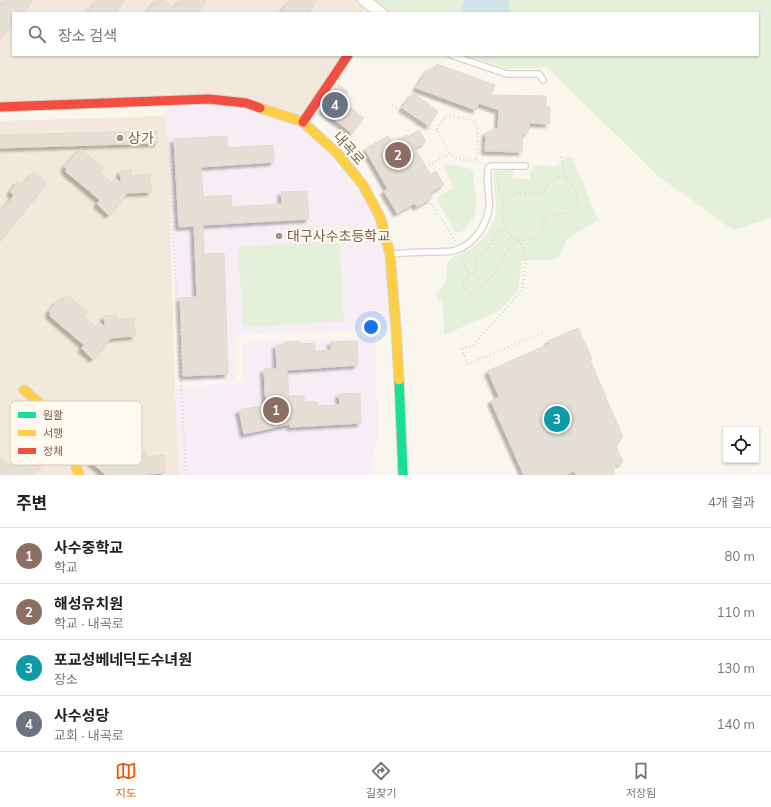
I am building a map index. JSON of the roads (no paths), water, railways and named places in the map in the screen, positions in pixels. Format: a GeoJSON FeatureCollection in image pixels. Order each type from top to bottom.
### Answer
{"type":"FeatureCollection","features":[{"type":"Feature","properties":{"kind":"main road"},"geometry":{"type":"LineString","coordinates":[[304,122],[347,56]]}},
{"type":"Feature","properties":{"kind":"main road","name":"내곡로"},"geometry":{"type":"LineString","coordinates":[[0,107],[209,99],[246,103],[304,122],[337,153],[363,186],[380,217],[390,254],[396,328],[403,475]]}},
{"type":"Feature","properties":{"kind":"main road"},"geometry":{"type":"LineString","coordinates":[[24,390],[36,401]]}},
{"type":"Feature","properties":{"kind":"main road"},"geometry":{"type":"LineString","coordinates":[[76,465],[80,475]]}},
{"type":"Feature","properties":{"kind":"street"},"geometry":{"type":"LineString","coordinates":[[364,0],[379,12]]}},
{"type":"Feature","properties":{"kind":"lane"},"geometry":{"type":"LineString","coordinates":[[454,56],[507,74],[539,74],[543,80]]}},
{"type":"Feature","properties":{"kind":"lane"},"geometry":{"type":"LineString","coordinates":[[390,254],[453,251],[462,247],[476,236],[487,217],[489,207],[488,168],[491,166],[525,166]]}},
{"type":"Feature","properties":{"kind":"place","name":"사수성당"},"geometry":{"type":"Point","coordinates":[335,105]}},
{"type":"Feature","properties":{"kind":"place","name":"상가"},"geometry":{"type":"Point","coordinates":[120,138]}},
{"type":"Feature","properties":{"kind":"place","name":"해성유치원"},"geometry":{"type":"Point","coordinates":[398,155]}},
{"type":"Feature","properties":{"kind":"place","name":"대구사수초등학교"},"geometry":{"type":"Point","coordinates":[279,236]}},
{"type":"Feature","properties":{"kind":"place","name":"사수중학교"},"geometry":{"type":"Point","coordinates":[276,410]}},
{"type":"Feature","properties":{"kind":"place","name":"포교성베네딕도수녀원"},"geometry":{"type":"Point","coordinates":[557,419]}}]}
